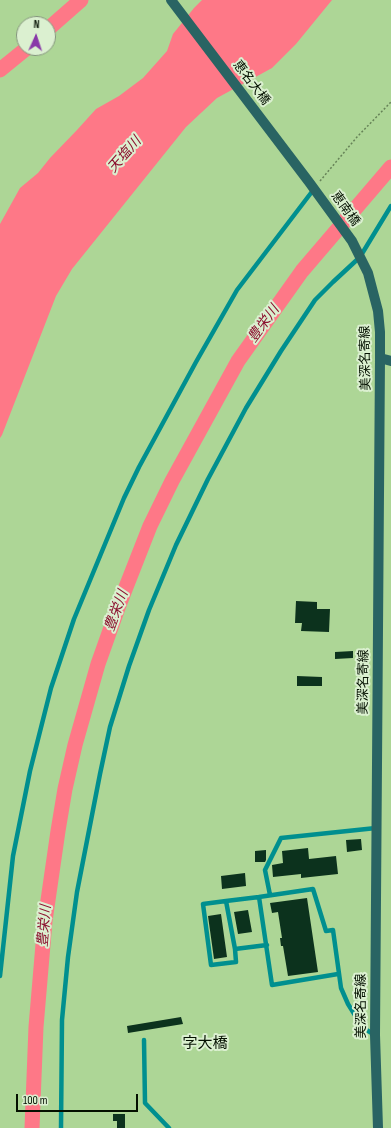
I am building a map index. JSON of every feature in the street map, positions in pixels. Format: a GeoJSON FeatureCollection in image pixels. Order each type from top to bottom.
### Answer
{"type":"FeatureCollection","features":[{"type":"Feature","properties":{"kind":"main road","name":"恵名大橋"},"geometry":{"type":"LineString","coordinates":[[171,0],[313,188]]}},
{"type":"Feature","properties":{"kind":"main road","name":"恵南橋"},"geometry":{"type":"LineString","coordinates":[[313,188],[352,241]]}},
{"type":"Feature","properties":{"kind":"main road","name":"美深名寄線"},"geometry":{"type":"LineString","coordinates":[[352,241],[368,273],[378,312],[380,332],[375,1036],[378,1128]]}},
{"type":"Feature","properties":{"kind":"main road"},"geometry":{"type":"LineString","coordinates":[[380,358],[391,361]]}},
{"type":"Feature","properties":{"kind":"lane"},"geometry":{"type":"LineString","coordinates":[[0,976],[13,856],[30,771],[51,688],[74,619],[118,513],[139,467],[192,369],[237,290],[313,188]]}},
{"type":"Feature","properties":{"kind":"lane"},"geometry":{"type":"LineString","coordinates":[[61,1128],[62,1020],[68,957],[76,899],[110,727],[131,659],[149,610],[176,545],[208,479],[246,408],[315,300],[360,257],[391,206]]}},
{"type":"Feature","properties":{"kind":"lane"},"geometry":{"type":"LineString","coordinates":[[270,895],[265,870],[281,838],[376,828]]}},
{"type":"Feature","properties":{"kind":"lane"},"geometry":{"type":"LineString","coordinates":[[226,901],[236,962],[211,965],[203,904],[313,889],[326,930],[333,930],[341,988],[348,1004],[363,1028],[375,1036]]}},
{"type":"Feature","properties":{"kind":"lane"},"geometry":{"type":"LineString","coordinates":[[259,897],[272,985],[338,974]]}},
{"type":"Feature","properties":{"kind":"lane"},"geometry":{"type":"LineString","coordinates":[[234,948],[267,945]]}},
{"type":"Feature","properties":{"kind":"lane"},"geometry":{"type":"LineString","coordinates":[[144,1040],[145,1103],[168,1128]]}},
{"type":"Feature","properties":{"kind":"path"},"geometry":{"type":"LineString","coordinates":[[313,188],[357,137],[391,102]]}},
{"type":"Feature","properties":{"kind":"water","name":"天塩川"},"geometry":{"type":"Polygon","coordinates":[[[202,0],[332,0],[296,44],[272,68],[217,98],[186,127],[72,269],[56,296],[0,438],[0,224],[20,188],[38,173],[96,109],[119,96],[143,78],[167,51],[173,34],[202,0]]]}},
{"type":"Feature","properties":{"kind":"building"},"geometry":{"type":"Polygon","coordinates":[[[296,601],[317,602],[317,609],[330,609],[329,632],[301,631],[302,623],[295,623],[296,601]]]}},
{"type":"Feature","properties":{"kind":"building"},"geometry":{"type":"Polygon","coordinates":[[[353,651],[353,658],[335,659],[335,652],[353,651]]]}},
{"type":"Feature","properties":{"kind":"building"},"geometry":{"type":"Polygon","coordinates":[[[297,676],[322,677],[322,686],[297,686],[297,676]]]}},
{"type":"Feature","properties":{"kind":"building"},"geometry":{"type":"Polygon","coordinates":[[[361,839],[362,850],[347,852],[346,840],[361,839]]]}},
{"type":"Feature","properties":{"kind":"building"},"geometry":{"type":"Polygon","coordinates":[[[308,848],[309,859],[336,856],[338,874],[301,878],[301,874],[273,877],[272,865],[283,863],[282,851],[308,848]]]}},
{"type":"Feature","properties":{"kind":"building"},"geometry":{"type":"Polygon","coordinates":[[[266,850],[265,862],[255,862],[255,851],[266,850]]]}},
{"type":"Feature","properties":{"kind":"building"},"geometry":{"type":"Polygon","coordinates":[[[245,873],[246,886],[222,889],[221,876],[245,873]]]}},
{"type":"Feature","properties":{"kind":"building"},"geometry":{"type":"Polygon","coordinates":[[[307,898],[318,972],[288,976],[283,946],[281,946],[280,938],[282,938],[278,912],[272,913],[270,903],[307,898]]]}},
{"type":"Feature","properties":{"kind":"building"},"geometry":{"type":"Polygon","coordinates":[[[248,910],[252,932],[238,934],[234,912],[248,910]]]}},
{"type":"Feature","properties":{"kind":"building"},"geometry":{"type":"Polygon","coordinates":[[[221,914],[227,957],[214,959],[208,916],[221,914]]]}},
{"type":"Feature","properties":{"kind":"building"},"geometry":{"type":"Polygon","coordinates":[[[181,1017],[183,1024],[128,1033],[127,1026],[181,1017]]]}},
{"type":"Feature","properties":{"kind":"building"},"geometry":{"type":"Polygon","coordinates":[[[113,1114],[125,1114],[125,1128],[117,1128],[117,1121],[113,1121],[113,1114]]]}},
{"type":"Feature","properties":{"kind":"waterway"},"geometry":{"type":"LineString","coordinates":[[56,22],[81,0]]}},
{"type":"Feature","properties":{"kind":"waterway"},"geometry":{"type":"LineString","coordinates":[[0,70],[17,56]]}},
{"type":"Feature","properties":{"kind":"waterway","name":"豊栄川"},"geometry":{"type":"LineString","coordinates":[[32,1128],[36,1027],[45,921],[58,831],[65,789],[75,745],[98,664],[119,605],[150,526],[172,481],[238,361],[302,271],[391,167]]}},
{"type":"Feature","properties":{"kind":"district","name":"字大橋"},"geometry":{"type":"Point","coordinates":[205,1044]}}]}
